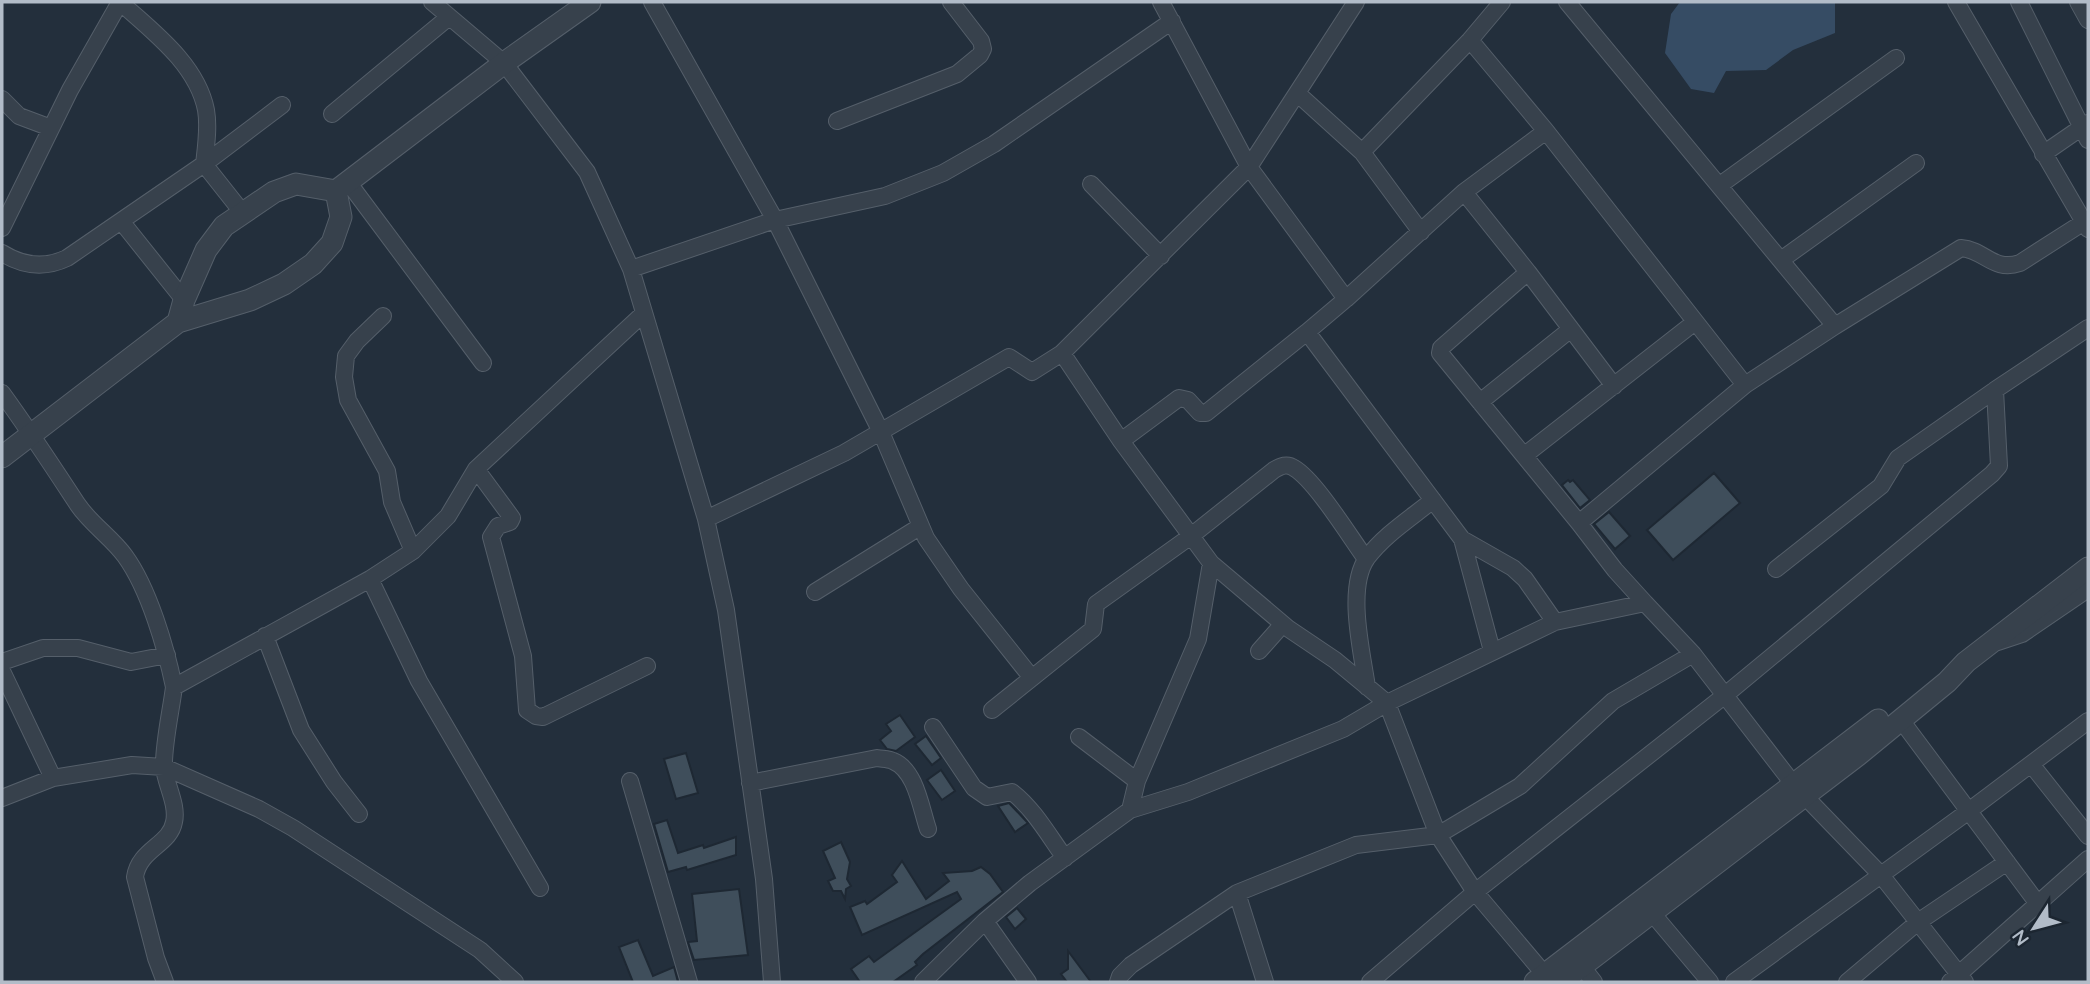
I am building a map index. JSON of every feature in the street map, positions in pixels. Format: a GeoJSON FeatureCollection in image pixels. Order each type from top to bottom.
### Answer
{"type":"FeatureCollection","features":[{"type":"Feature","properties":{"kind":"street"},"geometry":{"type":"LineString","coordinates":[[2,228],[70,90],[120,2],[164,43],[196,83],[206,113],[204,164],[242,212]]}},
{"type":"Feature","properties":{"kind":"street"},"geometry":{"type":"LineString","coordinates":[[432,2],[504,63],[587,172],[631,269],[706,519],[726,610],[764,879],[772,982]]}},
{"type":"Feature","properties":{"kind":"street"},"geometry":{"type":"LineString","coordinates":[[178,321],[184,300],[206,250],[224,226],[242,212],[274,192],[296,184],[342,187],[504,63],[590,2]]}},
{"type":"Feature","properties":{"kind":"street"},"geometry":{"type":"LineString","coordinates":[[652,2],[775,220],[881,432],[926,538],[961,589],[1032,678]]}},
{"type":"Feature","properties":{"kind":"street"},"geometry":{"type":"LineString","coordinates":[[837,121],[957,74],[980,55],[983,49],[981,41],[951,2]]}},
{"type":"Feature","properties":{"kind":"street"},"geometry":{"type":"LineString","coordinates":[[706,519],[844,453],[1009,357],[1032,372],[1062,353],[1249,167],[1356,2]]}},
{"type":"Feature","properties":{"kind":"street"},"geometry":{"type":"LineString","coordinates":[[1363,152],[1470,40],[1502,2]]}},
{"type":"Feature","properties":{"kind":"street"},"geometry":{"type":"LineString","coordinates":[[1567,2],[1835,326]]}},
{"type":"Feature","properties":{"kind":"street"},"geometry":{"type":"LineString","coordinates":[[1578,523],[1745,385],[1961,248],[1969,249],[2000,266],[2010,266],[2086,226],[1956,2]]}},
{"type":"Feature","properties":{"kind":"street"},"geometry":{"type":"LineString","coordinates":[[2019,2],[2086,130],[2043,154]]}},
{"type":"Feature","properties":{"kind":"street"},"geometry":{"type":"LineString","coordinates":[[2078,2],[2088,20]]}},
{"type":"Feature","properties":{"kind":"street"},"geometry":{"type":"LineString","coordinates":[[631,269],[775,220],[886,196],[943,173],[995,144],[1168,8],[1249,167],[1346,299]]}},
{"type":"Feature","properties":{"kind":"street"},"geometry":{"type":"LineString","coordinates":[[332,114],[449,17]]}},
{"type":"Feature","properties":{"kind":"street"},"geometry":{"type":"LineString","coordinates":[[1470,40],[1546,131],[1745,385]]}},
{"type":"Feature","properties":{"kind":"street"},"geometry":{"type":"LineString","coordinates":[[1720,185],[1896,58]]}},
{"type":"Feature","properties":{"kind":"street"},"geometry":{"type":"LineString","coordinates":[[1298,94],[1363,152],[1421,232]]}},
{"type":"Feature","properties":{"kind":"street"},"geometry":{"type":"LineString","coordinates":[[2,99],[19,116],[51,128]]}},
{"type":"Feature","properties":{"kind":"street"},"geometry":{"type":"LineString","coordinates":[[2,253],[31,265],[53,265],[204,164],[282,105]]}},
{"type":"Feature","properties":{"kind":"street"},"geometry":{"type":"LineString","coordinates":[[1121,441],[1179,398],[1188,400],[1200,413],[1206,413],[1346,299],[1464,192],[1546,131]]}},
{"type":"Feature","properties":{"kind":"street"},"geometry":{"type":"LineString","coordinates":[[1781,260],[1916,163]]}},
{"type":"Feature","properties":{"kind":"street"},"geometry":{"type":"LineString","coordinates":[[1091,184],[1161,256]]}},
{"type":"Feature","properties":{"kind":"street"},"geometry":{"type":"LineString","coordinates":[[2,457],[178,321],[250,300],[284,284],[313,264],[332,243],[341,217],[342,187]]}},
{"type":"Feature","properties":{"kind":"street"},"geometry":{"type":"LineString","coordinates":[[342,187],[483,363]]}},
{"type":"Feature","properties":{"kind":"street"},"geometry":{"type":"LineString","coordinates":[[1464,192],[1614,386]]}},
{"type":"Feature","properties":{"kind":"street"},"geometry":{"type":"LineString","coordinates":[[121,221],[184,300]]}},
{"type":"Feature","properties":{"kind":"street"},"geometry":{"type":"LineString","coordinates":[[1528,272],[1441,348],[1442,356],[1525,455],[1615,570],[1693,654],[1799,791],[1881,875],[1958,980],[2088,859]]}},
{"type":"Feature","properties":{"kind":"street"},"geometry":{"type":"LineString","coordinates":[[173,687],[370,579],[413,551],[448,516],[476,469],[644,313]]}},
{"type":"Feature","properties":{"kind":"street"},"geometry":{"type":"LineString","coordinates":[[383,316],[357,341],[346,356],[344,377],[348,400],[387,471],[392,502],[413,551]]}},
{"type":"Feature","properties":{"kind":"street"},"geometry":{"type":"LineString","coordinates":[[1525,455],[1695,322]]}},
{"type":"Feature","properties":{"kind":"street"},"geometry":{"type":"LineString","coordinates":[[1776,569],[1881,486],[1898,458],[2088,328]]}},
{"type":"Feature","properties":{"kind":"street"},"geometry":{"type":"LineString","coordinates":[[1480,402],[1571,329]]}},
{"type":"Feature","properties":{"kind":"street"},"geometry":{"type":"LineString","coordinates":[[1307,332],[1462,539],[1492,651]]}},
{"type":"Feature","properties":{"kind":"street"},"geometry":{"type":"LineString","coordinates":[[1062,353],[1121,441],[1211,563],[1283,624],[1335,660],[1387,703],[1437,835],[1475,892],[1548,980],[1583,967],[1652,913],[1946,668],[1966,662]]}},
{"type":"Feature","properties":{"kind":"street"},"geometry":{"type":"LineString","coordinates":[[1370,982],[1475,892],[1724,696],[1999,466],[1995,390]]}},
{"type":"Feature","properties":{"kind":"street"},"geometry":{"type":"LineString","coordinates":[[2,393],[33,434],[80,508],[125,555],[137,575],[167,655],[173,687],[164,767],[174,823],[169,833],[136,867],[135,877],[165,982]]}},
{"type":"Feature","properties":{"kind":"street"},"geometry":{"type":"LineString","coordinates":[[992,710],[1093,629],[1097,604],[1284,465],[1293,466],[1309,479],[1366,559]]}},
{"type":"Feature","properties":{"kind":"street"},"geometry":{"type":"LineString","coordinates":[[476,469],[512,518],[510,522],[498,526],[491,537],[523,656],[527,710],[543,717],[647,666]]}},
{"type":"Feature","properties":{"kind":"street"},"geometry":{"type":"LineString","coordinates":[[1367,687],[1358,619],[1357,588],[1366,559],[1433,500]]}},
{"type":"Feature","properties":{"kind":"street"},"geometry":{"type":"LineString","coordinates":[[815,592],[921,526]]}},
{"type":"Feature","properties":{"kind":"street"},"geometry":{"type":"LineString","coordinates":[[1462,539],[1513,568],[1525,579],[1555,622]]}},
{"type":"Feature","properties":{"kind":"street"},"geometry":{"type":"LineString","coordinates":[[1130,810],[1137,781],[1198,639],[1211,563]]}},
{"type":"Feature","properties":{"kind":"street"},"geometry":{"type":"LineString","coordinates":[[1583,967],[1799,791],[1901,720],[1947,682],[1966,662],[2088,568]]}},
{"type":"Feature","properties":{"kind":"street"},"geometry":{"type":"LineString","coordinates":[[370,579],[419,681],[540,888]]}},
{"type":"Feature","properties":{"kind":"street"},"geometry":{"type":"LineString","coordinates":[[1986,646],[2022,634],[2088,589]]}},
{"type":"Feature","properties":{"kind":"street"},"geometry":{"type":"LineString","coordinates":[[923,982],[985,922],[1130,810],[1188,792],[1330,734],[1387,703],[1555,622],[1645,603]]}},
{"type":"Feature","properties":{"kind":"street"},"geometry":{"type":"LineString","coordinates":[[1259,651],[1283,624]]}},
{"type":"Feature","properties":{"kind":"street"},"geometry":{"type":"LineString","coordinates":[[265,636],[302,730],[334,782],[359,814]]}},
{"type":"Feature","properties":{"kind":"street"},"geometry":{"type":"LineString","coordinates":[[2,662],[43,648],[78,648],[131,662],[167,655]]}},
{"type":"Feature","properties":{"kind":"street"},"geometry":{"type":"LineString","coordinates":[[1118,982],[1131,965],[1237,894],[1356,845],[1437,835],[1520,786],[1613,701],[1693,654]]}},
{"type":"Feature","properties":{"kind":"street"},"geometry":{"type":"LineString","coordinates":[[2,671],[53,778]]}},
{"type":"Feature","properties":{"kind":"street"},"geometry":{"type":"LineString","coordinates":[[1901,720],[2038,904]]}},
{"type":"Feature","properties":{"kind":"street"},"geometry":{"type":"LineString","coordinates":[[1734,982],[2088,721]]}},
{"type":"Feature","properties":{"kind":"street"},"geometry":{"type":"LineString","coordinates":[[933,727],[974,788],[987,797],[1012,792],[1026,804],[1065,858]]}},
{"type":"Feature","properties":{"kind":"street"},"geometry":{"type":"LineString","coordinates":[[1079,737],[1137,781]]}},
{"type":"Feature","properties":{"kind":"street"},"geometry":{"type":"LineString","coordinates":[[750,783],[877,758],[894,761],[905,769],[911,779],[928,829]]}},
{"type":"Feature","properties":{"kind":"street"},"geometry":{"type":"LineString","coordinates":[[2031,764],[2085,826]]}},
{"type":"Feature","properties":{"kind":"street"},"geometry":{"type":"LineString","coordinates":[[2,798],[53,778],[132,765],[164,767],[259,809],[293,828],[480,950],[515,982]]}},
{"type":"Feature","properties":{"kind":"street"},"geometry":{"type":"LineString","coordinates":[[629,781],[689,982]]}},
{"type":"Feature","properties":{"kind":"street"},"geometry":{"type":"LineString","coordinates":[[1847,982],[1918,922],[2007,862]]}},
{"type":"Feature","properties":{"kind":"street"},"geometry":{"type":"LineString","coordinates":[[1237,894],[1265,982]]}},
{"type":"Feature","properties":{"kind":"street"},"geometry":{"type":"LineString","coordinates":[[1652,913],[1710,982]]}},
{"type":"Feature","properties":{"kind":"street"},"geometry":{"type":"LineString","coordinates":[[985,922],[1028,982]]}},
{"type":"Feature","properties":{"kind":"water"},"geometry":{"type":"Polygon","coordinates":[[[1680,2],[1835,2],[1835,33],[1793,50],[1766,70],[1726,71],[1714,93],[1691,89],[1665,53],[1671,14],[1680,2]]]}},
{"type":"Feature","properties":{"kind":"building"},"geometry":{"type":"Polygon","coordinates":[[[1714,473],[1740,503],[1673,560],[1647,530],[1714,473]]]}},
{"type":"Feature","properties":{"kind":"building"},"geometry":{"type":"Polygon","coordinates":[[[1573,480],[1590,500],[1580,508],[1562,485],[1573,480]]]}},
{"type":"Feature","properties":{"kind":"building"},"geometry":{"type":"Polygon","coordinates":[[[1609,512],[1630,536],[1615,549],[1594,524],[1609,512]]]}},
{"type":"Feature","properties":{"kind":"building"},"geometry":{"type":"Polygon","coordinates":[[[900,715],[915,737],[896,751],[887,749],[880,740],[891,731],[886,724],[900,715]]]}},
{"type":"Feature","properties":{"kind":"building"},"geometry":{"type":"Polygon","coordinates":[[[926,736],[941,758],[932,765],[915,744],[926,736]]]}},
{"type":"Feature","properties":{"kind":"building"},"geometry":{"type":"Polygon","coordinates":[[[686,753],[698,793],[676,799],[664,759],[686,753]]]}},
{"type":"Feature","properties":{"kind":"building"},"geometry":{"type":"Polygon","coordinates":[[[941,770],[955,791],[942,800],[927,780],[941,770]]]}},
{"type":"Feature","properties":{"kind":"building"},"geometry":{"type":"Polygon","coordinates":[[[1009,803],[1028,823],[1015,832],[998,806],[1009,803]]]}},
{"type":"Feature","properties":{"kind":"building"},"geometry":{"type":"Polygon","coordinates":[[[667,820],[678,853],[736,837],[736,855],[687,870],[686,867],[668,872],[654,824],[667,820]]]}},
{"type":"Feature","properties":{"kind":"building"},"geometry":{"type":"Polygon","coordinates":[[[841,842],[850,862],[847,879],[851,886],[846,889],[845,899],[841,891],[833,891],[828,881],[835,878],[823,851],[841,842]]]}},
{"type":"Feature","properties":{"kind":"building"},"geometry":{"type":"Polygon","coordinates":[[[902,861],[926,899],[949,881],[943,873],[972,871],[981,867],[990,874],[1003,892],[923,954],[915,962],[917,965],[893,982],[860,982],[851,969],[869,956],[874,962],[961,899],[957,892],[862,935],[850,907],[865,901],[867,904],[897,882],[892,875],[902,861]]]}},
{"type":"Feature","properties":{"kind":"building"},"geometry":{"type":"Polygon","coordinates":[[[739,889],[748,955],[694,960],[688,942],[697,941],[692,894],[739,889]]]}},
{"type":"Feature","properties":{"kind":"building"},"geometry":{"type":"Polygon","coordinates":[[[1017,908],[1026,919],[1015,929],[1006,917],[1017,908]]]}},
{"type":"Feature","properties":{"kind":"building"},"geometry":{"type":"Polygon","coordinates":[[[638,940],[653,976],[674,967],[678,982],[633,982],[619,947],[638,940]]]}},
{"type":"Feature","properties":{"kind":"building"},"geometry":{"type":"Polygon","coordinates":[[[1068,951],[1091,982],[1067,982],[1061,974],[1068,969],[1068,951]]]}}]}
